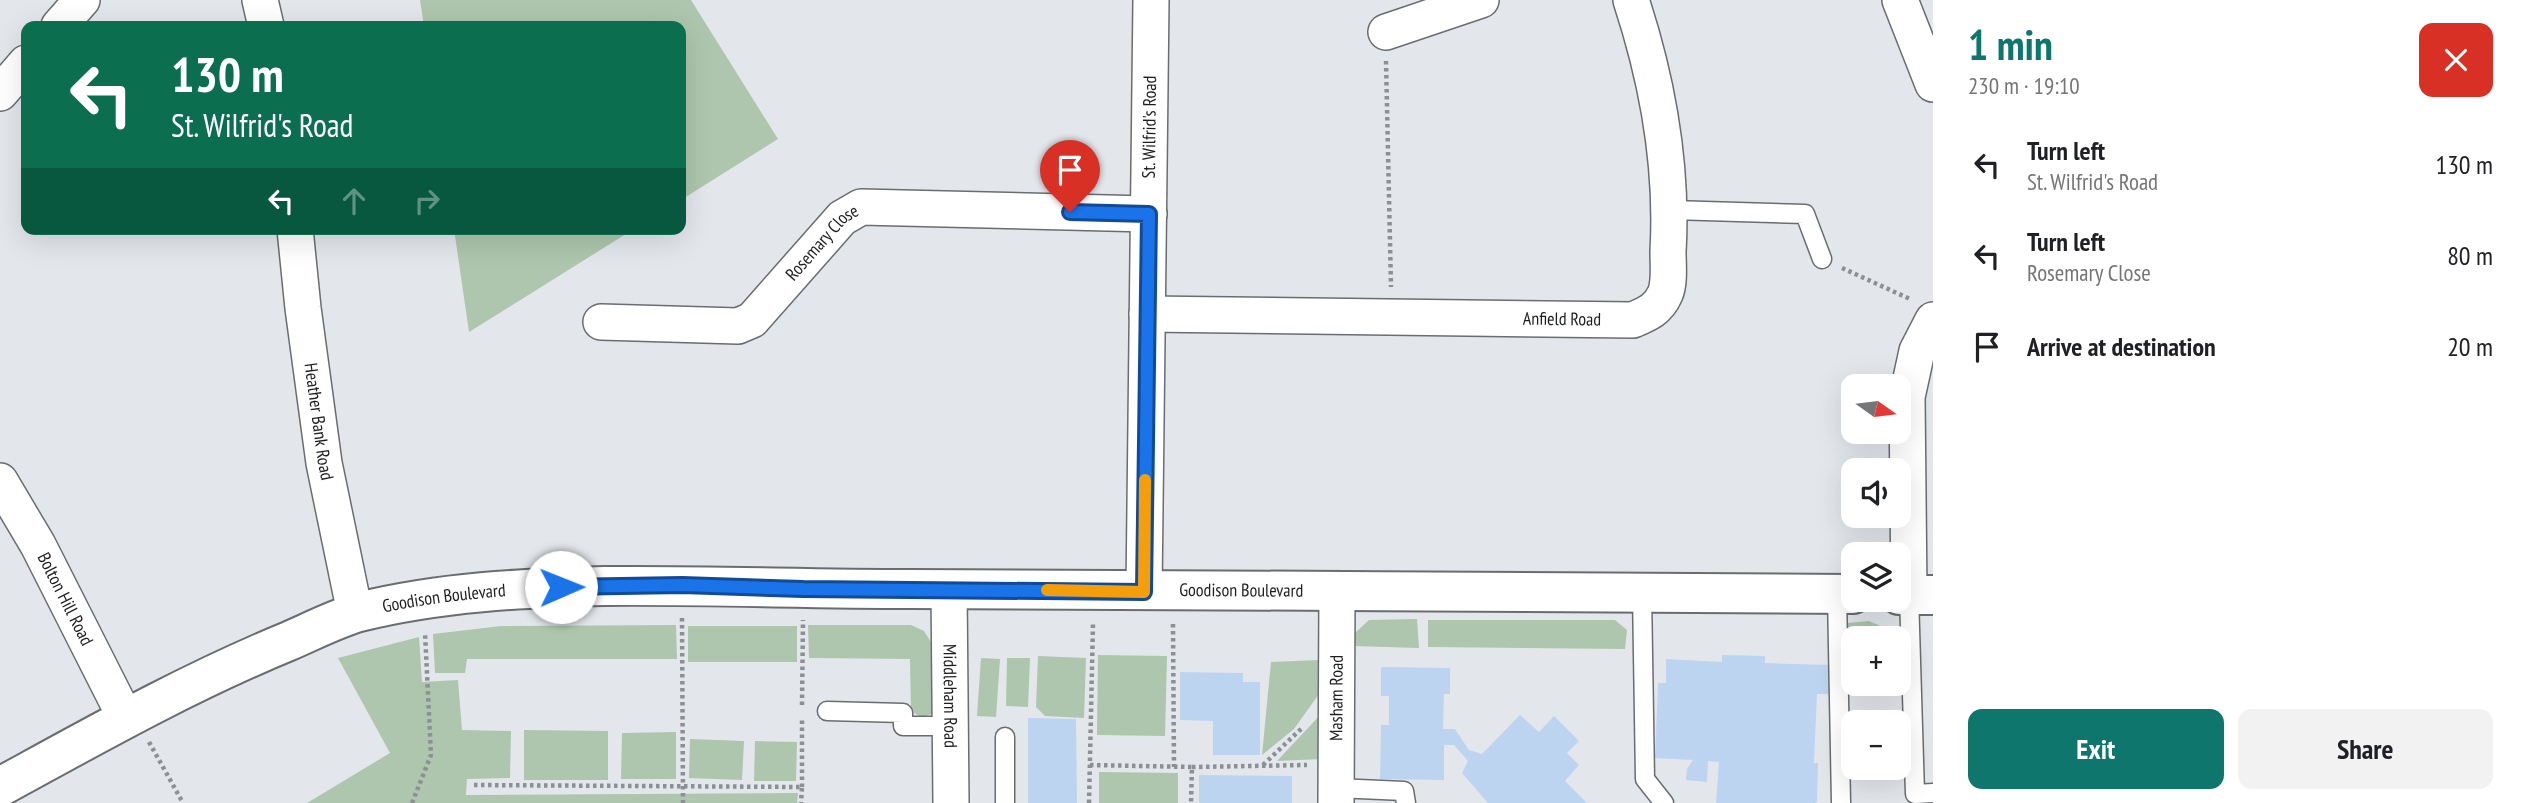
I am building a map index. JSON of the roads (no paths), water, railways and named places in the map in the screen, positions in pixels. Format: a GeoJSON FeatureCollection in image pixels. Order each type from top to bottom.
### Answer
{"type":"FeatureCollection","features":[{"type":"Feature","properties":{"kind":"street"},"geometry":{"type":"LineString","coordinates":[[63,21],[82,0]]}},
{"type":"Feature","properties":{"kind":"street"},"geometry":{"type":"LineString","coordinates":[[260,0],[265,21]]}},
{"type":"Feature","properties":{"kind":"street","name":"St. Wilfrid's Road"},"geometry":{"type":"LineString","coordinates":[[1151,0],[1147,314],[1158,592]]}},
{"type":"Feature","properties":{"kind":"street"},"geometry":{"type":"LineString","coordinates":[[1386,32],[1481,0]]}},
{"type":"Feature","properties":{"kind":"street","name":"Anfield Road"},"geometry":{"type":"LineString","coordinates":[[1147,314],[1633,320],[1655,311],[1666,293],[1671,210],[1668,164],[1657,88],[1631,0]]}},
{"type":"Feature","properties":{"kind":"street"},"geometry":{"type":"LineString","coordinates":[[1900,0],[1933,84]]}},
{"type":"Feature","properties":{"kind":"street"},"geometry":{"type":"LineString","coordinates":[[0,93],[21,69]]}},
{"type":"Feature","properties":{"kind":"street","name":"Rosemary Close"},"geometry":{"type":"LineString","coordinates":[[601,321],[738,326],[752,320],[842,218],[861,206],[1149,214]]}},
{"type":"Feature","properties":{"kind":"street","name":"Heather Bank Road"},"geometry":{"type":"LineString","coordinates":[[297,235],[303,308],[324,463],[355,613]]}},
{"type":"Feature","properties":{"kind":"street"},"geometry":{"type":"LineString","coordinates":[[1913,595],[1907,397],[1927,312]]}},
{"type":"Feature","properties":{"kind":"street","name":"Bolton Hill Road"},"geometry":{"type":"LineString","coordinates":[[0,481],[38,545],[130,717]]}},
{"type":"Feature","properties":{"kind":"street","name":"Goodison Boulevard"},"geometry":{"type":"LineString","coordinates":[[0,787],[235,663],[355,613],[423,600],[537,587],[682,585],[803,589],[1158,592],[1841,594]]}},
{"type":"Feature","properties":{"kind":"street","name":"Middleham Road"},"geometry":{"type":"LineString","coordinates":[[949,589],[951,803]]}},
{"type":"Feature","properties":{"kind":"street","name":"Masham Road"},"geometry":{"type":"LineString","coordinates":[[1336,592],[1336,785]]}},
{"type":"Feature","properties":{"kind":"lane"},"geometry":{"type":"LineString","coordinates":[[1671,210],[1805,214],[1822,259]]}},
{"type":"Feature","properties":{"kind":"lane"},"geometry":{"type":"LineString","coordinates":[[1642,593],[1644,779],[1664,803]]}},
{"type":"Feature","properties":{"kind":"lane"},"geometry":{"type":"LineString","coordinates":[[1913,595],[1915,794],[1933,793]]}},
{"type":"Feature","properties":{"kind":"lane"},"geometry":{"type":"LineString","coordinates":[[1841,803],[1845,612]]}},
{"type":"Feature","properties":{"kind":"lane"},"geometry":{"type":"LineString","coordinates":[[827,711],[903,713],[903,726],[950,726]]}},
{"type":"Feature","properties":{"kind":"lane"},"geometry":{"type":"LineString","coordinates":[[1004,803],[1005,737]]}},
{"type":"Feature","properties":{"kind":"lane"},"geometry":{"type":"LineString","coordinates":[[1336,785],[1404,791],[1406,803]]}}]}
